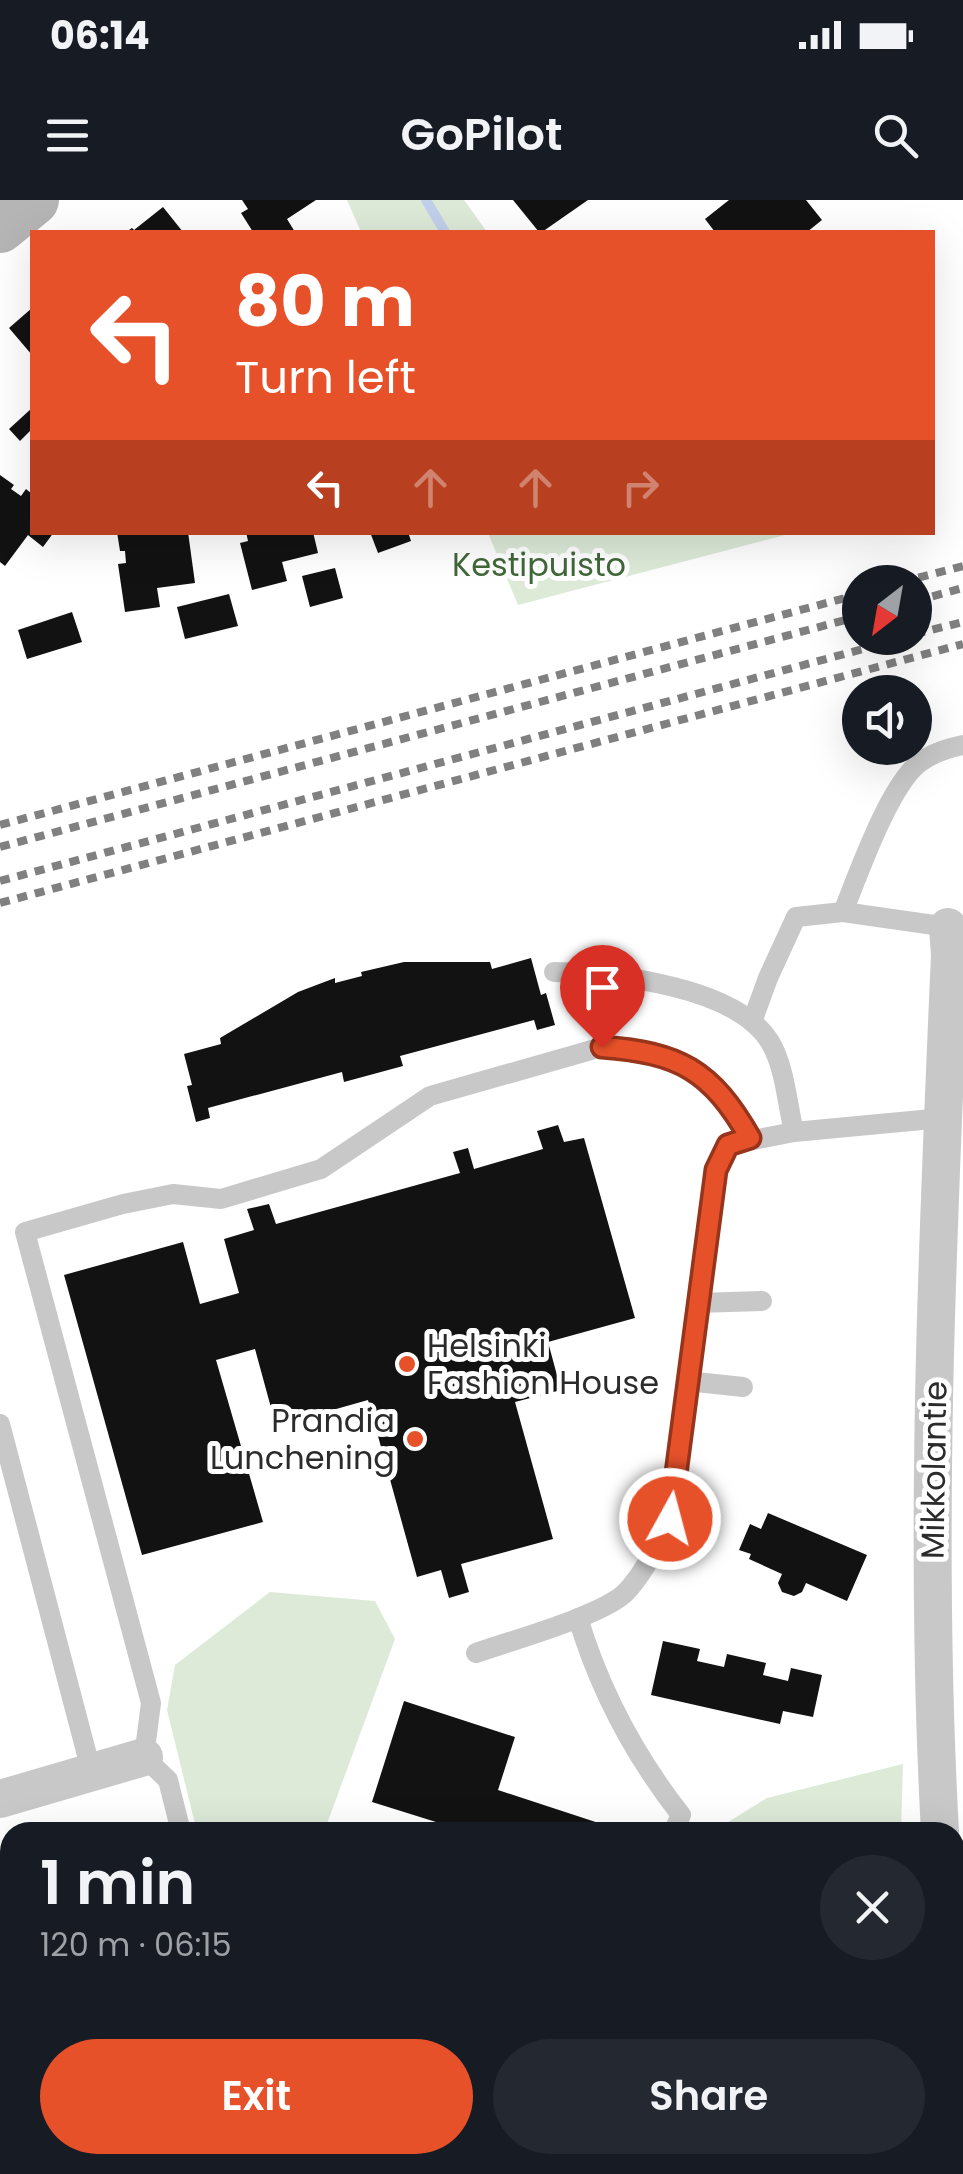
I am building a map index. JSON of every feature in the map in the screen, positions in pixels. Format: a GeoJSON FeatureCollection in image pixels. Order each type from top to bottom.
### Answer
{"type":"FeatureCollection","features":[{"type":"Feature","properties":{"kind":"street"},"geometry":{"type":"LineString","coordinates":[[0,227],[33,200]]}},
{"type":"Feature","properties":{"kind":"street","name":"Mikkolantie"},"geometry":{"type":"LineString","coordinates":[[939,1822],[934,1730],[931,1499],[948,927]]}},
{"type":"Feature","properties":{"kind":"street"},"geometry":{"type":"LineString","coordinates":[[0,1800],[144,1756]]}},
{"type":"Feature","properties":{"kind":"lane"},"geometry":{"type":"LineString","coordinates":[[843,912],[870,846],[909,772],[936,753],[963,745]]}},
{"type":"Feature","properties":{"kind":"lane"},"geometry":{"type":"LineString","coordinates":[[752,1022],[796,918],[843,912],[948,927]]}},
{"type":"Feature","properties":{"kind":"lane"},"geometry":{"type":"LineString","coordinates":[[554,972],[599,972],[680,988],[752,1022],[770,1042],[779,1064],[794,1132]]}},
{"type":"Feature","properties":{"kind":"lane"},"geometry":{"type":"LineString","coordinates":[[178,1822],[168,1780],[144,1756],[151,1703],[26,1232],[173,1194],[221,1199],[321,1169],[430,1096],[602,1047],[644,1051],[694,1072],[730,1103],[750,1138]]}},
{"type":"Feature","properties":{"kind":"lane"},"geometry":{"type":"LineString","coordinates":[[476,1653],[578,1618],[624,1596],[646,1566],[670,1519],[674,1407],[687,1381],[716,1170],[728,1145],[794,1132],[942,1118]]}},
{"type":"Feature","properties":{"kind":"lane"},"geometry":{"type":"LineString","coordinates":[[697,1303],[762,1301]]}},
{"type":"Feature","properties":{"kind":"lane"},"geometry":{"type":"LineString","coordinates":[[687,1381],[743,1387]]}},
{"type":"Feature","properties":{"kind":"lane"},"geometry":{"type":"LineString","coordinates":[[0,1424],[92,1774]]}},
{"type":"Feature","properties":{"kind":"lane"},"geometry":{"type":"LineString","coordinates":[[578,1618],[594,1670],[626,1735],[656,1784],[681,1815],[677,1822]]}},
{"type":"Feature","properties":{"kind":"green space"},"geometry":{"type":"Polygon","coordinates":[[[347,200],[464,200],[486,230],[360,230],[347,200]]]}},
{"type":"Feature","properties":{"kind":"green space","name":"Kestipuisto"},"geometry":{"type":"Polygon","coordinates":[[[489,535],[785,535],[518,605],[489,535]]]}},
{"type":"Feature","properties":{"kind":"green space"},"geometry":{"type":"Polygon","coordinates":[[[270,1592],[375,1601],[395,1639],[328,1822],[195,1822],[167,1710],[175,1665],[270,1592]]]}},
{"type":"Feature","properties":{"kind":"green space"},"geometry":{"type":"Polygon","coordinates":[[[903,1764],[901,1822],[728,1822],[767,1798],[903,1764]]]}},
{"type":"Feature","properties":{"kind":"building"},"geometry":{"type":"Polygon","coordinates":[[[242,200],[316,200],[287,219],[294,230],[252,230],[241,213],[248,209],[242,200]]]}},
{"type":"Feature","properties":{"kind":"building"},"geometry":{"type":"Polygon","coordinates":[[[513,200],[588,200],[545,230],[537,230],[513,200]]]}},
{"type":"Feature","properties":{"kind":"building"},"geometry":{"type":"Polygon","coordinates":[[[729,200],[806,200],[822,220],[810,230],[713,230],[705,219],[729,200]]]}},
{"type":"Feature","properties":{"kind":"building"},"geometry":{"type":"Polygon","coordinates":[[[163,207],[181,230],[134,230],[163,207]]]}},
{"type":"Feature","properties":{"kind":"building"},"geometry":{"type":"Polygon","coordinates":[[[30,310],[30,353],[9,328],[30,310]]]}},
{"type":"Feature","properties":{"kind":"building"},"geometry":{"type":"Polygon","coordinates":[[[30,410],[30,431],[20,441],[9,429],[30,410]]]}},
{"type":"Feature","properties":{"kind":"building"},"geometry":{"type":"Polygon","coordinates":[[[0,475],[21,496],[26,489],[30,492],[30,535],[52,535],[43,547],[28,535],[5,566],[0,562],[0,475]]]}},
{"type":"Feature","properties":{"kind":"building"},"geometry":{"type":"Polygon","coordinates":[[[117,535],[188,535],[195,583],[157,588],[160,607],[125,612],[118,564],[126,563],[125,551],[120,551],[117,535]]]}},
{"type":"Feature","properties":{"kind":"building"},"geometry":{"type":"Polygon","coordinates":[[[247,535],[314,535],[318,553],[282,562],[287,581],[252,590],[240,543],[248,541],[247,535]]]}},
{"type":"Feature","properties":{"kind":"building"},"geometry":{"type":"Polygon","coordinates":[[[371,535],[409,535],[411,541],[378,553],[371,535]]]}},
{"type":"Feature","properties":{"kind":"building"},"geometry":{"type":"Polygon","coordinates":[[[335,568],[343,598],[310,607],[302,576],[335,568]]]}},
{"type":"Feature","properties":{"kind":"building"},"geometry":{"type":"Polygon","coordinates":[[[229,594],[238,626],[185,639],[177,607],[229,594]]]}},
{"type":"Feature","properties":{"kind":"building"},"geometry":{"type":"Polygon","coordinates":[[[72,612],[82,642],[27,659],[18,630],[72,612]]]}},
{"type":"Feature","properties":{"kind":"building"},"geometry":{"type":"Polygon","coordinates":[[[531,958],[541,995],[546,993],[555,1025],[537,1030],[534,1020],[400,1056],[403,1066],[344,1082],[342,1072],[208,1108],[210,1118],[196,1122],[184,1054],[221,1044],[220,1038],[298,992],[335,978],[335,983],[404,962],[490,962],[492,969],[531,958]]]}},
{"type":"Feature","properties":{"kind":"building","name":"Helsinki Fashion House"},"geometry":{"type":"Polygon","coordinates":[[[558,1125],[564,1142],[584,1138],[635,1318],[548,1342],[561,1390],[515,1402],[553,1539],[461,1564],[469,1592],[449,1598],[441,1570],[417,1577],[368,1400],[276,1426],[255,1349],[216,1360],[263,1522],[142,1555],[64,1275],[183,1242],[200,1304],[239,1293],[224,1239],[254,1230],[247,1209],[269,1204],[276,1224],[460,1173],[453,1152],[468,1148],[474,1169],[543,1149],[537,1131],[558,1125]]]}},
{"type":"Feature","properties":{"kind":"building"},"geometry":{"type":"Polygon","coordinates":[[[768,1513],[867,1555],[847,1601],[806,1583],[802,1592],[794,1596],[782,1592],[778,1583],[782,1574],[739,1550],[750,1524],[761,1529],[768,1513]]]}},
{"type":"Feature","properties":{"kind":"building"},"geometry":{"type":"Polygon","coordinates":[[[663,1641],[700,1649],[697,1661],[724,1667],[727,1654],[766,1663],[763,1675],[788,1681],[791,1668],[822,1675],[813,1717],[783,1711],[780,1724],[651,1695],[663,1641]]]}},
{"type":"Feature","properties":{"kind":"building"},"geometry":{"type":"Polygon","coordinates":[[[404,1701],[515,1737],[498,1790],[596,1822],[436,1822],[372,1802],[404,1701]]]}},
{"type":"Feature","properties":{"kind":"waterway"},"geometry":{"type":"LineString","coordinates":[[426,200],[444,230]]}},
{"type":"Feature","properties":{"kind":"railway"},"geometry":{"type":"LineString","coordinates":[[932,574],[963,566]]}},
{"type":"Feature","properties":{"kind":"railway"},"geometry":{"type":"LineString","coordinates":[[932,596],[963,588]]}},
{"type":"Feature","properties":{"kind":"railway"},"geometry":{"type":"LineString","coordinates":[[0,825],[842,599]]}},
{"type":"Feature","properties":{"kind":"railway"},"geometry":{"type":"LineString","coordinates":[[0,847],[842,621]]}},
{"type":"Feature","properties":{"kind":"railway"},"geometry":{"type":"LineString","coordinates":[[932,630],[963,622]]}},
{"type":"Feature","properties":{"kind":"railway"},"geometry":{"type":"LineString","coordinates":[[0,903],[963,644]]}},
{"type":"Feature","properties":{"kind":"railway"},"geometry":{"type":"LineString","coordinates":[[0,881],[842,655]]}},
{"type":"Feature","properties":{"kind":"place","name":"Helsinki Fashion House"},"geometry":{"type":"Point","coordinates":[407,1364]}},
{"type":"Feature","properties":{"kind":"place","name":"Prandia Lunchening"},"geometry":{"type":"Point","coordinates":[415,1439]}},
{"type":"Feature","properties":{"kind":"route"},"geometry":{"type":"LineString","coordinates":[[602,1047],[644,1051],[681,1064],[707,1080],[730,1103],[750,1138],[728,1145],[716,1170],[670,1519]]}}]}
